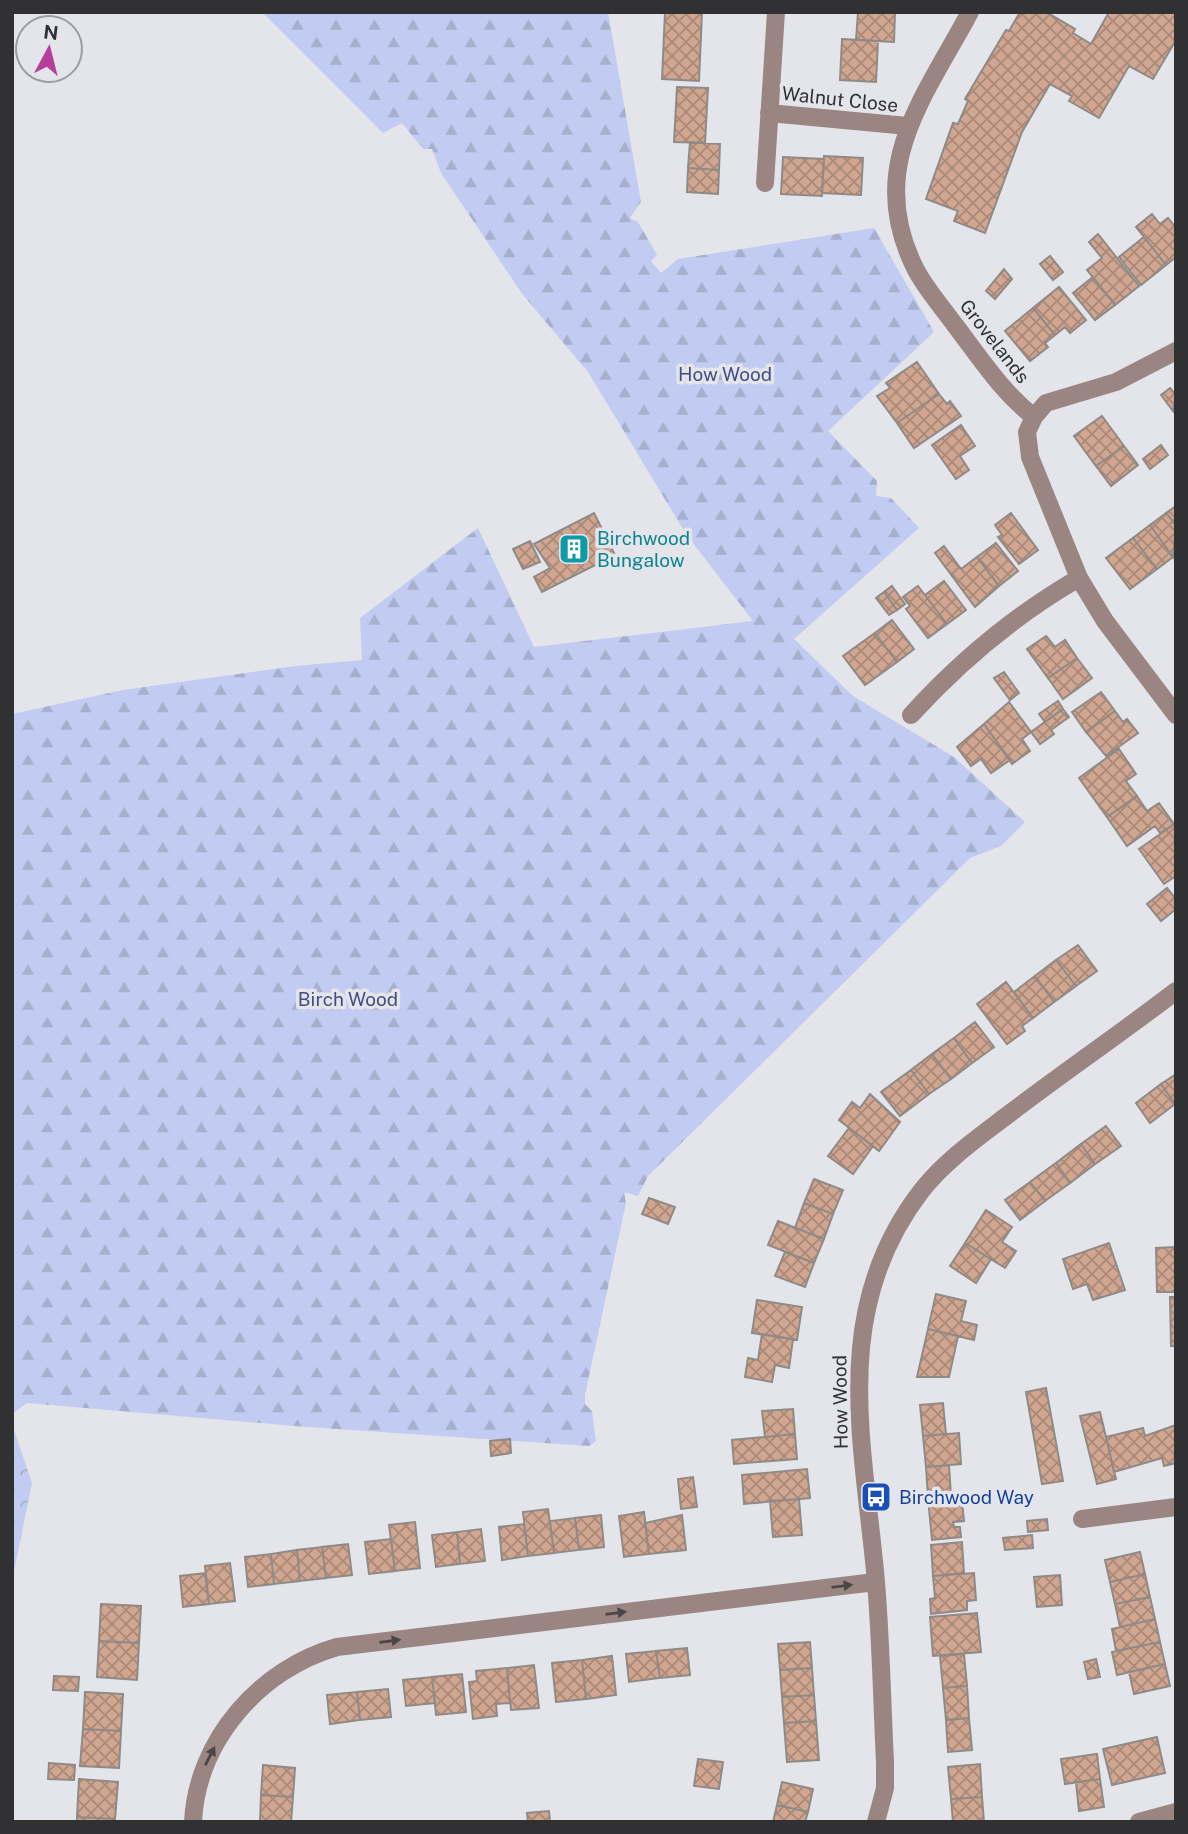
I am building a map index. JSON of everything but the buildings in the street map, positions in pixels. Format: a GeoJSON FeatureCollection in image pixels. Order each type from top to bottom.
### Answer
{"type":"FeatureCollection","features":[{"type":"Feature","properties":{"kind":"street","name":"Walnut Close"},"geometry":{"type":"LineString","coordinates":[[765,183],[776,12]]}},
{"type":"Feature","properties":{"kind":"street","name":"Grovelands"},"geometry":{"type":"LineString","coordinates":[[970,12],[908,126],[897,160],[897,208],[904,242],[916,270],[1003,388],[1034,417]]}},
{"type":"Feature","properties":{"kind":"street","name":"Walnut Close"},"geometry":{"type":"LineString","coordinates":[[769,113],[908,126]]}},
{"type":"Feature","properties":{"kind":"street"},"geometry":{"type":"LineString","coordinates":[[1176,351],[1116,382],[1046,403],[1034,417],[1027,432],[1030,457],[1079,578],[1105,621],[1176,715]]}},
{"type":"Feature","properties":{"kind":"street"},"geometry":{"type":"LineString","coordinates":[[911,715],[979,645],[1045,598],[1079,578]]}},
{"type":"Feature","properties":{"kind":"street","name":"How Wood"},"geometry":{"type":"LineString","coordinates":[[876,1822],[885,1788],[885,1762],[876,1582],[866,1507],[856,1382],[861,1336],[871,1291],[886,1250],[923,1189],[954,1156],[1084,1056],[1176,991]]}},
{"type":"Feature","properties":{"kind":"street"},"geometry":{"type":"LineString","coordinates":[[1082,1519],[1176,1507]]}},
{"type":"Feature","properties":{"kind":"street"},"geometry":{"type":"LineString","coordinates":[[193,1822],[194,1804],[205,1765],[223,1731],[240,1708],[265,1685],[289,1665],[310,1655],[337,1647],[876,1582]]}},
{"type":"Feature","properties":{"kind":"street"},"geometry":{"type":"LineString","coordinates":[[1139,1822],[1176,1812]]}},
{"type":"Feature","properties":{"kind":"green space","name":"Birch Wood"},"geometry":{"type":"Polygon","coordinates":[[[262,12],[608,12],[641,202],[630,218],[638,222],[657,255],[651,261],[661,273],[678,259],[874,228],[934,332],[828,431],[877,481],[876,496],[891,498],[919,528],[794,639],[853,696],[954,757],[1025,822],[1001,846],[970,858],[648,1176],[638,1196],[624,1192],[626,1203],[585,1395],[585,1404],[592,1411],[596,1441],[589,1446],[307,1427],[27,1403],[12,1414],[12,714],[123,690],[296,666],[362,660],[360,618],[478,528],[534,647],[753,621],[686,534],[588,372],[523,295],[441,173],[432,149],[423,149],[402,123],[383,133],[262,12]]]}},
{"type":"Feature","properties":{"kind":"green space"},"geometry":{"type":"Polygon","coordinates":[[[12,1424],[32,1483],[12,1581],[12,1424]]]}},
{"type":"Feature","properties":{"kind":"place","name":"Birchwood Bungalow"},"geometry":{"type":"Point","coordinates":[574,549]}},
{"type":"Feature","properties":{"kind":"place","name":"Birchwood Way"},"geometry":{"type":"Point","coordinates":[876,1497]}}]}
